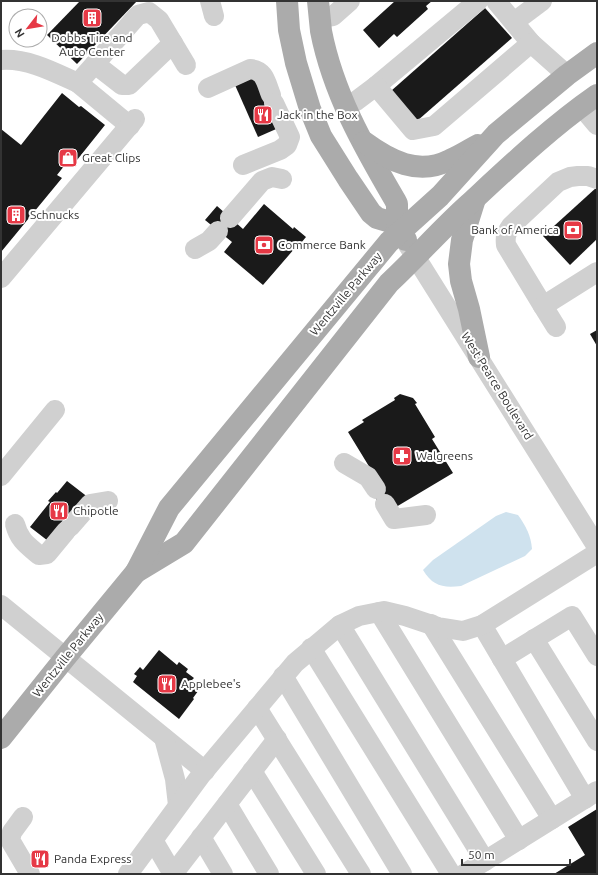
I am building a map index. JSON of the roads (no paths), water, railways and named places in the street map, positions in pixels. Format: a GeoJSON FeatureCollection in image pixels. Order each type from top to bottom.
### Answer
{"type":"FeatureCollection","features":[{"type":"Feature","properties":{"kind":"main road"},"geometry":{"type":"LineString","coordinates":[[287,1],[289,30],[302,85],[321,136],[371,213],[405,240]]}},
{"type":"Feature","properties":{"kind":"main road"},"geometry":{"type":"LineString","coordinates":[[303,1],[307,10],[319,10],[321,30],[328,60],[339,92],[374,164],[397,204],[405,240]]}},
{"type":"Feature","properties":{"kind":"main road"},"geometry":{"type":"LineString","coordinates":[[289,30],[303,37],[307,42],[342,124],[359,135],[380,154],[401,164],[417,167],[433,166],[450,161],[496,134]]}},
{"type":"Feature","properties":{"kind":"main road","name":"Wentzville Parkway"},"geometry":{"type":"LineString","coordinates":[[136,572],[184,543],[389,283],[405,240],[440,196],[496,134],[567,75],[597,53]]}},
{"type":"Feature","properties":{"kind":"main road","name":"Wentzville Parkway"},"geometry":{"type":"LineString","coordinates":[[1,738],[136,572],[169,508],[389,242],[405,240],[476,198],[520,156],[589,100]]}},
{"type":"Feature","properties":{"kind":"main road"},"geometry":{"type":"LineString","coordinates":[[476,198],[462,240],[459,264],[461,281],[469,309],[479,357]]}},
{"type":"Feature","properties":{"kind":"street"},"geometry":{"type":"LineString","coordinates":[[319,10],[333,16],[350,1]]}},
{"type":"Feature","properties":{"kind":"street"},"geometry":{"type":"LineString","coordinates":[[346,107],[376,86],[478,1]]}},
{"type":"Feature","properties":{"kind":"street"},"geometry":{"type":"LineString","coordinates":[[496,1],[531,43],[567,75]]}},
{"type":"Feature","properties":{"kind":"street"},"geometry":{"type":"LineString","coordinates":[[514,22],[542,1]]}},
{"type":"Feature","properties":{"kind":"street"},"geometry":{"type":"LineString","coordinates":[[78,84],[138,15],[143,13],[149,12],[159,20],[186,65]]}},
{"type":"Feature","properties":{"kind":"street"},"geometry":{"type":"LineString","coordinates":[[95,64],[122,85],[130,85],[173,43]]}},
{"type":"Feature","properties":{"kind":"street"},"geometry":{"type":"LineString","coordinates":[[376,86],[413,130],[434,126],[531,43]]}},
{"type":"Feature","properties":{"kind":"street"},"geometry":{"type":"LineString","coordinates":[[1,60],[10,60],[39,66],[78,84],[132,122],[1,278]]}},
{"type":"Feature","properties":{"kind":"street"},"geometry":{"type":"LineString","coordinates":[[208,88],[250,70],[257,70],[263,75],[290,137],[287,145],[280,150],[243,165]]}},
{"type":"Feature","properties":{"kind":"street"},"geometry":{"type":"LineString","coordinates":[[589,100],[597,125]]}},
{"type":"Feature","properties":{"kind":"street"},"geometry":{"type":"LineString","coordinates":[[556,327],[506,245],[505,238],[507,231],[511,226],[558,182],[570,177],[578,176],[588,176],[597,180]]}},
{"type":"Feature","properties":{"kind":"street"},"geometry":{"type":"LineString","coordinates":[[195,249],[209,241],[262,181],[272,177],[282,179]]}},
{"type":"Feature","properties":{"kind":"street","name":"West Pearce Boulevard"},"geometry":{"type":"LineString","coordinates":[[405,240],[597,547]]}},
{"type":"Feature","properties":{"kind":"street"},"geometry":{"type":"LineString","coordinates":[[543,306],[597,272]]}},
{"type":"Feature","properties":{"kind":"street"},"geometry":{"type":"LineString","coordinates":[[1,476],[55,410]]}},
{"type":"Feature","properties":{"kind":"street"},"geometry":{"type":"LineString","coordinates":[[344,463],[368,477],[394,519],[426,515]]}},
{"type":"Feature","properties":{"kind":"street"},"geometry":{"type":"LineString","coordinates":[[15,524],[18,535],[26,544],[39,555],[47,554],[90,504],[108,501]]}},
{"type":"Feature","properties":{"kind":"street"},"geometry":{"type":"LineString","coordinates":[[128,874],[178,805],[283,676],[311,648],[340,625],[359,616],[384,611],[438,627],[463,631],[482,625],[597,553]]}},
{"type":"Feature","properties":{"kind":"street"},"geometry":{"type":"LineString","coordinates":[[1,605],[205,771]]}},
{"type":"Feature","properties":{"kind":"street"},"geometry":{"type":"LineString","coordinates":[[378,612],[519,840]]}},
{"type":"Feature","properties":{"kind":"street"},"geometry":{"type":"LineString","coordinates":[[502,658],[572,616],[597,656]]}},
{"type":"Feature","properties":{"kind":"street"},"geometry":{"type":"LineString","coordinates":[[431,624],[552,819]]}},
{"type":"Feature","properties":{"kind":"street"},"geometry":{"type":"LineString","coordinates":[[340,625],[485,861]]}},
{"type":"Feature","properties":{"kind":"street"},"geometry":{"type":"LineString","coordinates":[[464,874],[591,795],[482,625]]}},
{"type":"Feature","properties":{"kind":"street"},"geometry":{"type":"LineString","coordinates":[[534,640],[597,741]]}},
{"type":"Feature","properties":{"kind":"street"},"geometry":{"type":"LineString","coordinates":[[311,648],[451,874]]}},
{"type":"Feature","properties":{"kind":"street"},"geometry":{"type":"LineString","coordinates":[[283,676],[402,874]]}},
{"type":"Feature","properties":{"kind":"street"},"geometry":{"type":"LineString","coordinates":[[257,708],[361,874]]}},
{"type":"Feature","properties":{"kind":"street"},"geometry":{"type":"LineString","coordinates":[[164,738],[175,779],[178,805]]}},
{"type":"Feature","properties":{"kind":"street"},"geometry":{"type":"LineString","coordinates":[[153,840],[173,874],[277,738]]}},
{"type":"Feature","properties":{"kind":"street"},"geometry":{"type":"LineString","coordinates":[[252,771],[316,874]]}},
{"type":"Feature","properties":{"kind":"street"},"geometry":{"type":"LineString","coordinates":[[226,804],[269,874]]}},
{"type":"Feature","properties":{"kind":"street"},"geometry":{"type":"LineString","coordinates":[[23,817],[12,832],[10,840],[30,874]]}},
{"type":"Feature","properties":{"kind":"street"},"geometry":{"type":"LineString","coordinates":[[201,837],[224,874]]}},
{"type":"Feature","properties":{"kind":"water"},"geometry":{"type":"Polygon","coordinates":[[[506,512],[518,515],[528,531],[532,549],[525,556],[461,586],[448,587],[439,585],[430,580],[423,570],[433,560],[496,516],[506,512]]]}},
{"type":"Feature","properties":{"kind":"place","name":"Dobbs Tire and Auto Center"},"geometry":{"type":"Point","coordinates":[92,18]}},
{"type":"Feature","properties":{"kind":"place","name":"Jack in the Box"},"geometry":{"type":"Point","coordinates":[263,115]}},
{"type":"Feature","properties":{"kind":"place","name":"Great Clips"},"geometry":{"type":"Point","coordinates":[68,158]}},
{"type":"Feature","properties":{"kind":"place","name":"Schnucks"},"geometry":{"type":"Point","coordinates":[16,215]}},
{"type":"Feature","properties":{"kind":"place","name":"Bank of America"},"geometry":{"type":"Point","coordinates":[573,230]}},
{"type":"Feature","properties":{"kind":"place","name":"Commerce Bank"},"geometry":{"type":"Point","coordinates":[264,245]}},
{"type":"Feature","properties":{"kind":"place","name":"Walgreens"},"geometry":{"type":"Point","coordinates":[402,456]}},
{"type":"Feature","properties":{"kind":"place","name":"Chipotle"},"geometry":{"type":"Point","coordinates":[59,511]}},
{"type":"Feature","properties":{"kind":"place","name":"Applebee's"},"geometry":{"type":"Point","coordinates":[167,684]}},
{"type":"Feature","properties":{"kind":"place","name":"Panda Express"},"geometry":{"type":"Point","coordinates":[40,859]}}]}
